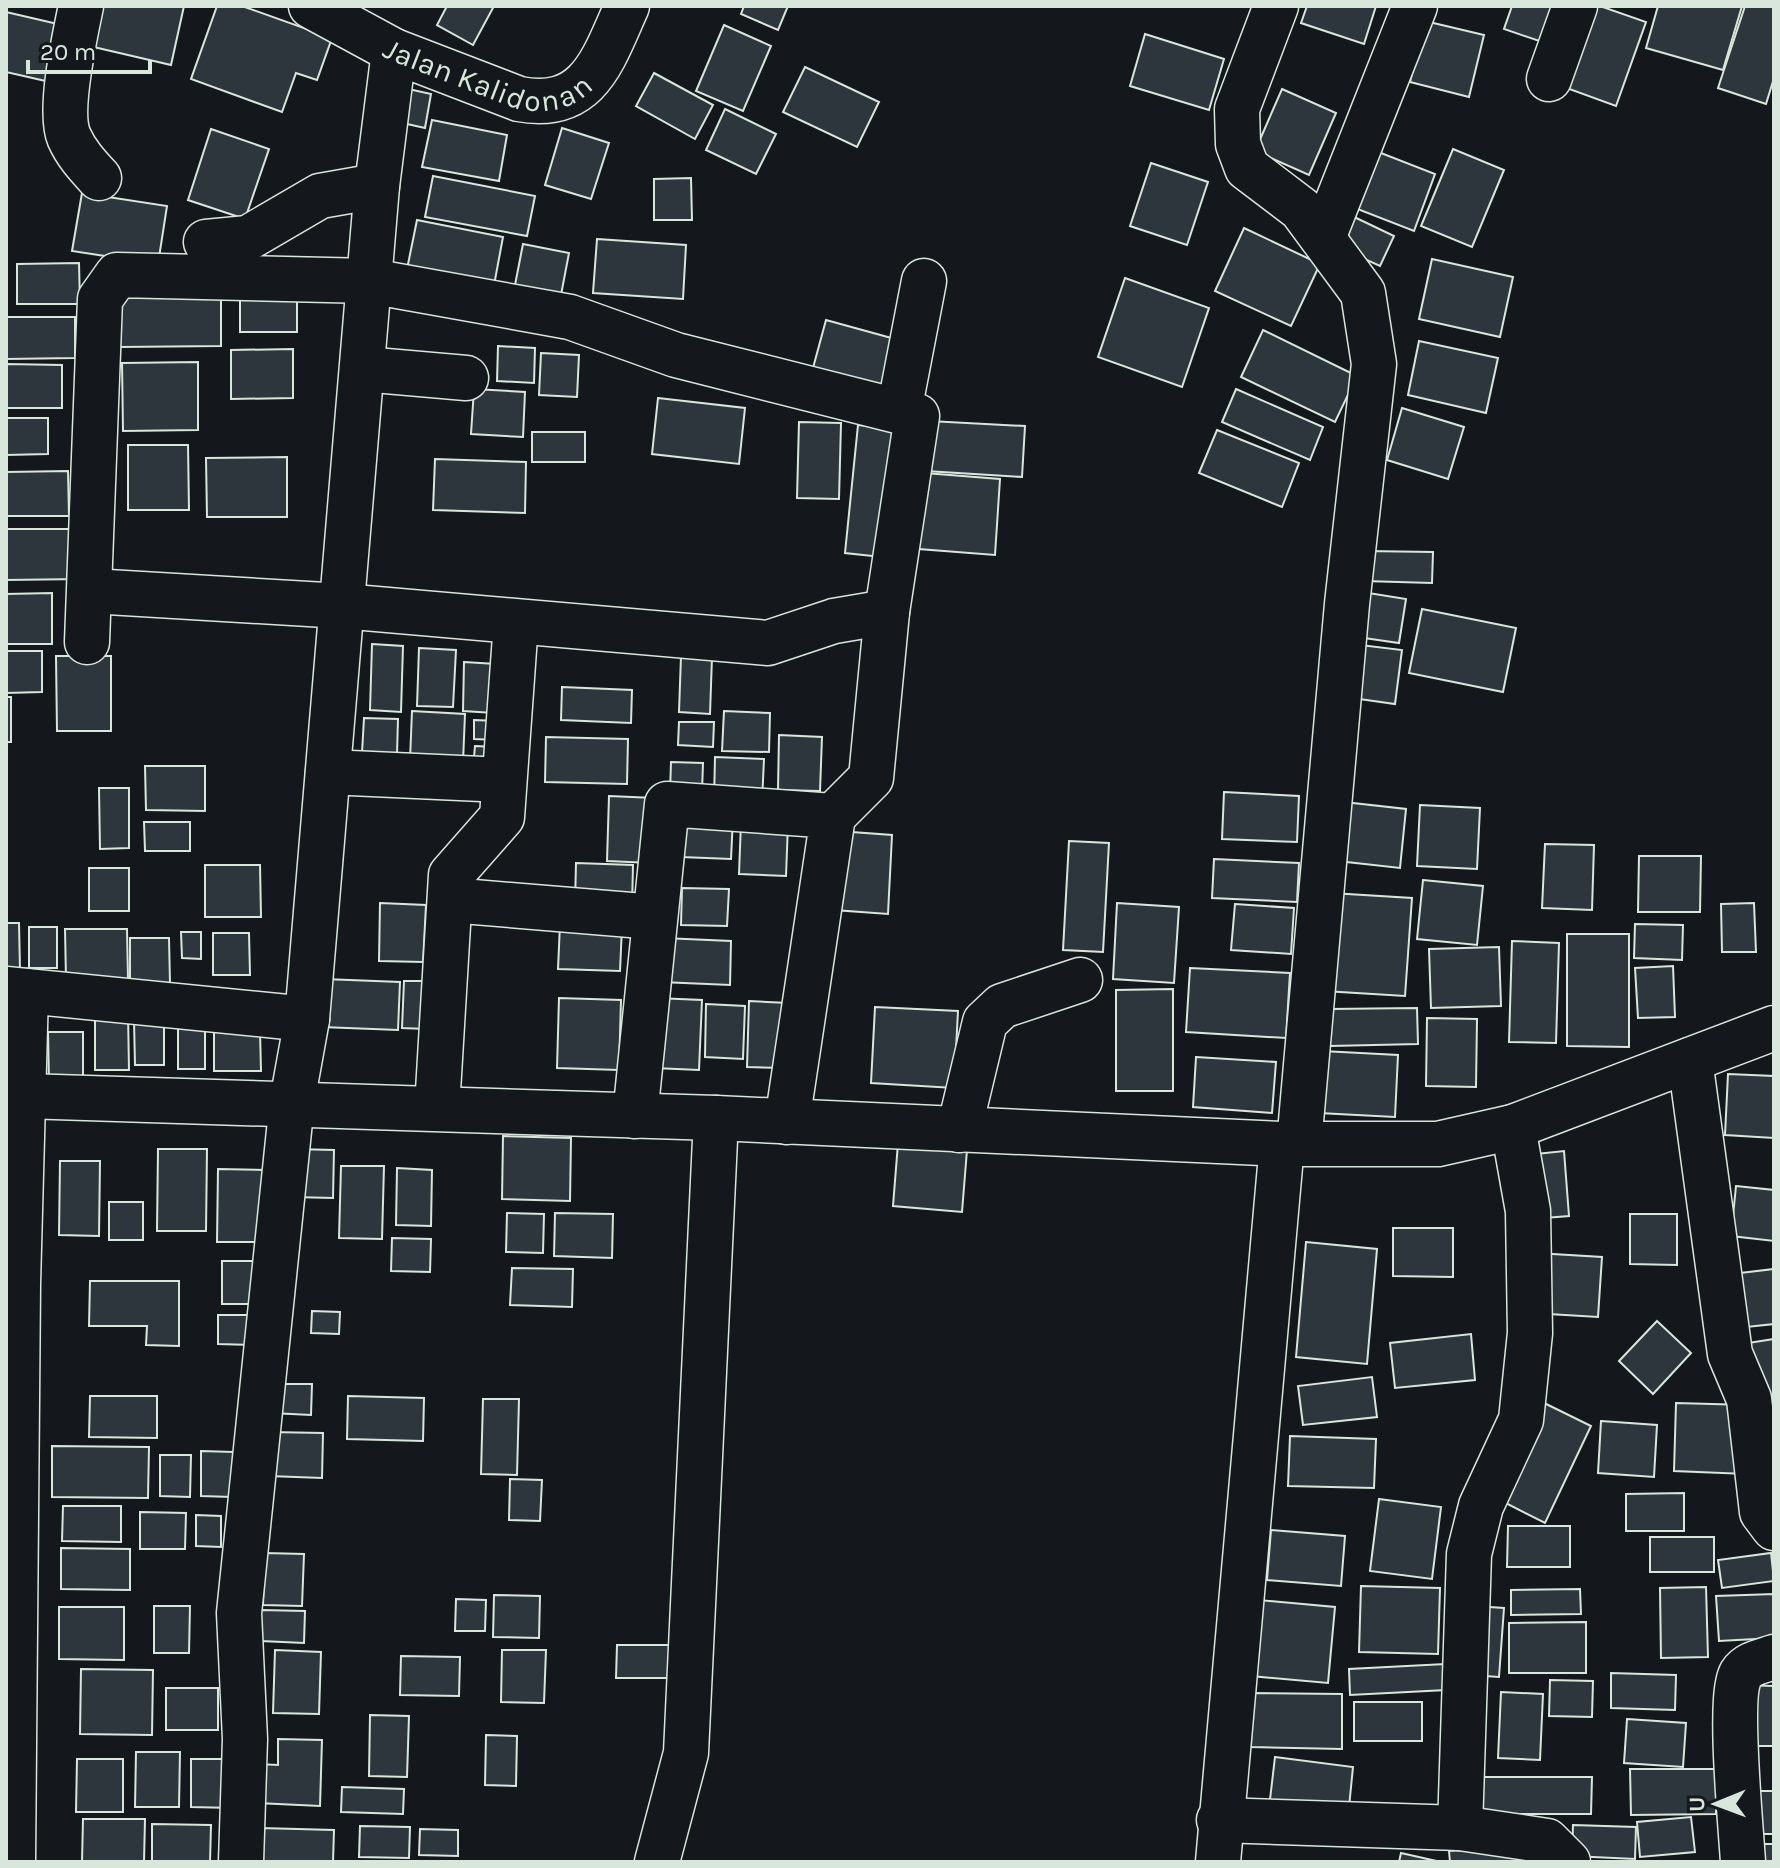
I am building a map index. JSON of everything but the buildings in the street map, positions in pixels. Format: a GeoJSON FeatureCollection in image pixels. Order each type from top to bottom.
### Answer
{"type":"FeatureCollection","features":[{"type":"Feature","properties":{"kind":"street"},"geometry":{"type":"LineString","coordinates":[[81,6],[72,52],[66,119],[68,134],[79,155],[99,178]]}},
{"type":"Feature","properties":{"kind":"street","name":"Jalan Kalidonan"},"geometry":{"type":"LineString","coordinates":[[311,6],[394,51],[519,99],[539,103],[567,98],[587,83],[627,6]]}},
{"type":"Feature","properties":{"kind":"street"},"geometry":{"type":"LineString","coordinates":[[1276,6],[1237,109],[1238,144],[1247,168],[1301,209],[1363,293],[1374,364],[1218,1841],[1460,1828],[1547,1841],[1568,1862]]}},
{"type":"Feature","properties":{"kind":"street"},"geometry":{"type":"LineString","coordinates":[[1323,238],[1415,6]]}},
{"type":"Feature","properties":{"kind":"street"},"geometry":{"type":"LineString","coordinates":[[1549,79],[1575,6]]}},
{"type":"Feature","properties":{"kind":"street"},"geometry":{"type":"LineString","coordinates":[[241,1862],[245,1739],[239,1613],[292,1102],[307,1019],[377,186],[394,51]]}},
{"type":"Feature","properties":{"kind":"street"},"geometry":{"type":"LineString","coordinates":[[206,242],[248,238],[320,196],[377,186]]}},
{"type":"Feature","properties":{"kind":"street"},"geometry":{"type":"LineString","coordinates":[[87,642],[100,299],[117,275],[370,281],[570,317],[676,355],[917,416],[887,612],[871,778],[833,816],[787,1122]]}},
{"type":"Feature","properties":{"kind":"street"},"geometry":{"type":"LineString","coordinates":[[899,411],[924,281]]}},
{"type":"Feature","properties":{"kind":"street"},"geometry":{"type":"LineString","coordinates":[[363,369],[466,378]]}},
{"type":"Feature","properties":{"kind":"street"},"geometry":{"type":"LineString","coordinates":[[91,591],[341,621],[516,634],[768,643],[834,621],[887,612]]}},
{"type":"Feature","properties":{"kind":"street"},"geometry":{"type":"LineString","coordinates":[[437,1108],[451,875],[502,817],[516,634]]}},
{"type":"Feature","properties":{"kind":"street"},"geometry":{"type":"LineString","coordinates":[[328,772],[504,780]]}},
{"type":"Feature","properties":{"kind":"street"},"geometry":{"type":"LineString","coordinates":[[635,1116],[667,804],[833,816]]}},
{"type":"Feature","properties":{"kind":"street"},"geometry":{"type":"LineString","coordinates":[[450,900],[655,917]]}},
{"type":"Feature","properties":{"kind":"street"},"geometry":{"type":"LineString","coordinates":[[959,1130],[985,1022],[1002,1006],[1080,980]]}},
{"type":"Feature","properties":{"kind":"street"},"geometry":{"type":"LineString","coordinates":[[13,1862],[12,1284],[24,1096],[16,990],[307,1019]]}},
{"type":"Feature","properties":{"kind":"street"},"geometry":{"type":"LineString","coordinates":[[24,1096],[292,1102],[716,1118],[1290,1144],[1438,1144],[1513,1127],[1774,1028]]}},
{"type":"Feature","properties":{"kind":"street"},"geometry":{"type":"LineString","coordinates":[[1690,1060],[1730,1354],[1751,1408],[1762,1512],[1774,1528]]}},
{"type":"Feature","properties":{"kind":"street"},"geometry":{"type":"LineString","coordinates":[[657,1862],[686,1753],[716,1118]]}},
{"type":"Feature","properties":{"kind":"street"},"geometry":{"type":"LineString","coordinates":[[1460,1828],[1469,1554],[1481,1506],[1521,1420],[1530,1333],[1528,1211],[1513,1127]]}},
{"type":"Feature","properties":{"kind":"street"},"geometry":{"type":"LineString","coordinates":[[1743,1862],[1737,1720],[1739,1677],[1751,1665],[1774,1657]]}}]}
